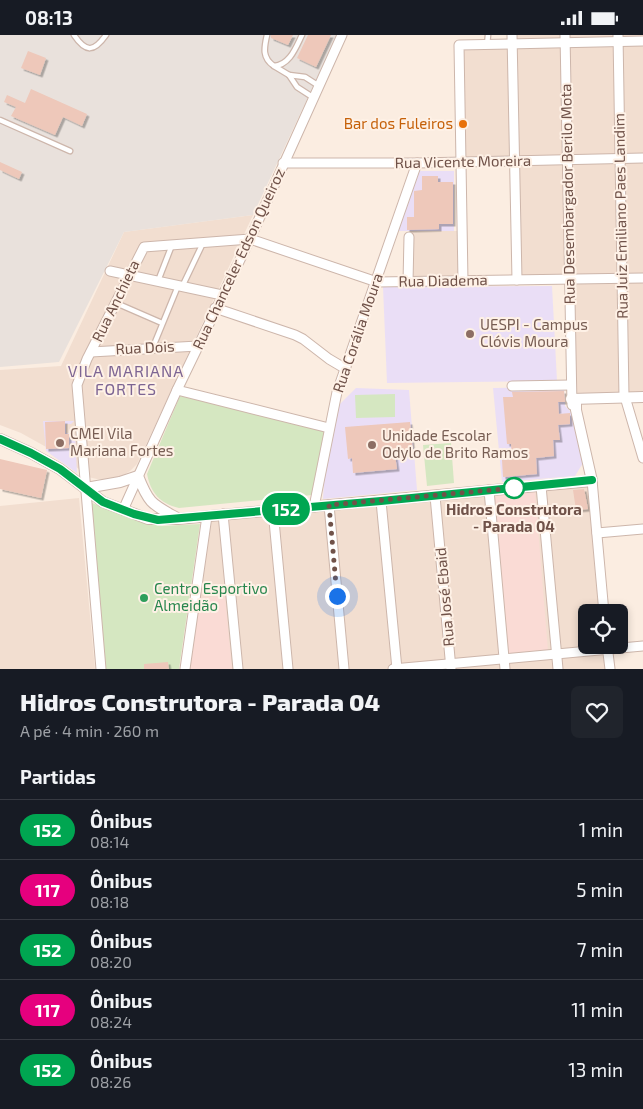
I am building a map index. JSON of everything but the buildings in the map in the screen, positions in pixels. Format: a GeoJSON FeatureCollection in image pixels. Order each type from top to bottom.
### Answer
{"type":"FeatureCollection","features":[{"type":"Feature","properties":{"kind":"street","name":"Rua Chanceler Edson Queiroz"},"geometry":{"type":"LineString","coordinates":[[124,510],[176,390],[250,239],[342,35]]}},
{"type":"Feature","properties":{"kind":"street"},"geometry":{"type":"LineString","coordinates":[[463,281],[458,46],[460,44],[488,40],[618,38],[643,41]]}},
{"type":"Feature","properties":{"kind":"street","name":"Rua Juiz Emiliano Paes Landim"},"geometry":{"type":"LineString","coordinates":[[618,38],[624,397],[643,458]]}},
{"type":"Feature","properties":{"kind":"street","name":"Rua Desembargador Berilo Mota"},"geometry":{"type":"LineString","coordinates":[[565,39],[571,385],[592,480]]}},
{"type":"Feature","properties":{"kind":"street"},"geometry":{"type":"LineString","coordinates":[[512,40],[517,280]]}},
{"type":"Feature","properties":{"kind":"street","name":"Rua Vicente Moreira"},"geometry":{"type":"LineString","coordinates":[[284,163],[417,163],[643,158]]}},
{"type":"Feature","properties":{"kind":"street","name":"Rua Corália Moura"},"geometry":{"type":"LineString","coordinates":[[314,507],[337,392],[417,163]]}},
{"type":"Feature","properties":{"kind":"street"},"geometry":{"type":"LineString","coordinates":[[408,282],[409,237]]}},
{"type":"Feature","properties":{"kind":"street","name":"Rua Diadema"},"geometry":{"type":"LineString","coordinates":[[250,239],[376,282],[643,278]]}},
{"type":"Feature","properties":{"kind":"street","name":"Rua Anchieta"},"geometry":{"type":"LineString","coordinates":[[101,669],[77,390],[80,377],[91,351],[144,247],[203,241],[250,239]]}},
{"type":"Feature","properties":{"kind":"street"},"geometry":{"type":"LineString","coordinates":[[110,271],[158,283],[222,295]]}},
{"type":"Feature","properties":{"kind":"street"},"geometry":{"type":"LineString","coordinates":[[215,308],[303,339],[322,355],[346,369]]}},
{"type":"Feature","properties":{"kind":"street","name":"Rua Dois"},"geometry":{"type":"LineString","coordinates":[[91,351],[198,346]]}},
{"type":"Feature","properties":{"kind":"street"},"geometry":{"type":"LineString","coordinates":[[512,386],[571,385]]}},
{"type":"Feature","properties":{"kind":"street"},"geometry":{"type":"LineString","coordinates":[[176,390],[329,427]]}},
{"type":"Feature","properties":{"kind":"street"},"geometry":{"type":"LineString","coordinates":[[574,399],[643,397]]}},
{"type":"Feature","properties":{"kind":"street"},"geometry":{"type":"LineString","coordinates":[[0,439],[47,461],[103,502],[148,519],[178,519],[592,480],[603,604]]}},
{"type":"Feature","properties":{"kind":"street"},"geometry":{"type":"LineString","coordinates":[[575,483],[586,474],[589,465]]}},
{"type":"Feature","properties":{"kind":"street"},"geometry":{"type":"LineString","coordinates":[[86,488],[120,482],[138,476],[150,502],[178,519]]}},
{"type":"Feature","properties":{"kind":"street"},"geometry":{"type":"LineString","coordinates":[[541,486],[558,669]]}},
{"type":"Feature","properties":{"kind":"street"},"geometry":{"type":"LineString","coordinates":[[489,490],[505,669]]}},
{"type":"Feature","properties":{"kind":"street","name":"Rua José Ebaid"},"geometry":{"type":"LineString","coordinates":[[435,496],[451,667]]}},
{"type":"Feature","properties":{"kind":"street"},"geometry":{"type":"LineString","coordinates":[[381,501],[397,669]]}},
{"type":"Feature","properties":{"kind":"street"},"geometry":{"type":"LineString","coordinates":[[329,505],[344,669]]}},
{"type":"Feature","properties":{"kind":"street"},"geometry":{"type":"LineString","coordinates":[[273,510],[288,669]]}},
{"type":"Feature","properties":{"kind":"street"},"geometry":{"type":"LineString","coordinates":[[224,514],[238,669]]}},
{"type":"Feature","properties":{"kind":"street"},"geometry":{"type":"LineString","coordinates":[[185,669],[207,516]]}},
{"type":"Feature","properties":{"kind":"street"},"geometry":{"type":"LineString","coordinates":[[597,533],[643,529]]}},
{"type":"Feature","properties":{"kind":"street"},"geometry":{"type":"LineString","coordinates":[[628,646],[643,646]]}},
{"type":"Feature","properties":{"kind":"street"},"geometry":{"type":"LineString","coordinates":[[393,669],[451,667],[504,659],[578,652]]}},
{"type":"Feature","properties":{"kind":"street"},"geometry":{"type":"LineString","coordinates":[[609,654],[610,669]]}},
{"type":"Feature","properties":{"kind":"lane"},"geometry":{"type":"LineString","coordinates":[[74,35],[80,45],[86,49],[99,45],[106,35]]}},
{"type":"Feature","properties":{"kind":"lane"},"geometry":{"type":"LineString","coordinates":[[267,35],[264,51],[266,58],[274,66],[289,75],[305,77],[319,86]]}},
{"type":"Feature","properties":{"kind":"lane"},"geometry":{"type":"LineString","coordinates":[[274,66],[280,66],[285,63],[294,52],[302,35]]}},
{"type":"Feature","properties":{"kind":"lane"},"geometry":{"type":"LineString","coordinates":[[289,75],[297,87],[314,97]]}},
{"type":"Feature","properties":{"kind":"lane"},"geometry":{"type":"LineString","coordinates":[[0,120],[70,151]]}},
{"type":"Feature","properties":{"kind":"lane"},"geometry":{"type":"LineString","coordinates":[[153,347],[162,323],[203,241]]}},
{"type":"Feature","properties":{"kind":"lane"},"geometry":{"type":"LineString","coordinates":[[158,283],[172,245]]}},
{"type":"Feature","properties":{"kind":"lane"},"geometry":{"type":"LineString","coordinates":[[116,303],[162,323]]}},
{"type":"Feature","properties":{"kind":"shaded area"},"geometry":{"type":"Polygon","coordinates":[[[0,35],[337,35],[253,215],[124,232],[59,362],[0,367],[0,35]]]}},
{"type":"Feature","properties":{"kind":"shaded area"},"geometry":{"type":"Polygon","coordinates":[[[512,35],[643,35],[643,397],[571,399],[569,280],[517,280],[514,161],[461,162],[459,45],[512,45],[512,35]]]}},
{"type":"Feature","properties":{"kind":"shaded area"},"geometry":{"type":"Polygon","coordinates":[[[417,171],[454,171],[454,231],[397,231],[417,171]]]}},
{"type":"Feature","properties":{"kind":"shaded area","name":"VILA MARIANA FORTES"},"geometry":{"type":"Polygon","coordinates":[[[253,215],[137,464],[130,471],[122,476],[111,479],[88,477],[66,458],[21,433],[0,425],[0,370],[61,366],[124,232],[253,215]]]}},
{"type":"Feature","properties":{"kind":"shaded area"},"geometry":{"type":"Polygon","coordinates":[[[409,231],[462,231],[463,281],[408,282],[409,231]]]}},
{"type":"Feature","properties":{"kind":"shaded area","name":"UESPI - Campus Clóvis Moura"},"geometry":{"type":"Polygon","coordinates":[[[552,286],[557,381],[387,383],[383,287],[552,286]]]}},
{"type":"Feature","properties":{"kind":"shaded area"},"geometry":{"type":"Polygon","coordinates":[[[564,387],[565,406],[571,412],[583,463],[575,476],[502,482],[493,388],[564,387]]]}},
{"type":"Feature","properties":{"kind":"shaded area","name":"Unidade Escolar Odylo de Brito Ramos"},"geometry":{"type":"Polygon","coordinates":[[[356,388],[409,390],[417,490],[323,499],[336,408],[356,388]]]}},
{"type":"Feature","properties":{"kind":"shaded area","name":"CMEI Vila Mariana Fortes"},"geometry":{"type":"Polygon","coordinates":[[[43,421],[74,421],[71,424],[66,424],[66,433],[75,435],[77,473],[46,451],[43,421]]]}},
{"type":"Feature","properties":{"kind":"shaded area"},"geometry":{"type":"Polygon","coordinates":[[[592,480],[603,604],[578,604],[578,654],[608,654],[610,669],[185,669],[207,516],[592,480]]]}},
{"type":"Feature","properties":{"kind":"shaded area"},"geometry":{"type":"Polygon","coordinates":[[[535,492],[548,651],[507,654],[494,495],[535,492]]]}},
{"type":"Feature","properties":{"kind":"shaded area"},"geometry":{"type":"Polygon","coordinates":[[[79,498],[95,669],[0,669],[0,506],[79,498]]]}},
{"type":"Feature","properties":{"kind":"shaded area"},"geometry":{"type":"Polygon","coordinates":[[[225,596],[232,669],[189,669],[198,598],[225,596]]]}},
{"type":"Feature","properties":{"kind":"green space"},"geometry":{"type":"Polygon","coordinates":[[[395,394],[395,417],[356,418],[355,395],[395,394]]]}},
{"type":"Feature","properties":{"kind":"green space"},"geometry":{"type":"Polygon","coordinates":[[[180,396],[325,430],[312,495],[179,508],[161,500],[151,487],[147,474],[180,396]]]}},
{"type":"Feature","properties":{"kind":"green space"},"geometry":{"type":"Polygon","coordinates":[[[451,443],[454,483],[427,486],[423,445],[451,443]]]}},
{"type":"Feature","properties":{"kind":"green space","name":"Centro Esportivo Almeidão"},"geometry":{"type":"Polygon","coordinates":[[[92,503],[143,523],[162,526],[200,524],[179,669],[105,669],[92,503]]]}},
{"type":"Feature","properties":{"kind":"bus line","name":"152"},"geometry":{"type":"LineString","coordinates":[[0,439],[47,461],[103,502],[148,519],[158,520],[381,501],[592,480]]}},
{"type":"Feature","properties":{"kind":"place","name":"Bar dos Fuleiros"},"geometry":{"type":"Point","coordinates":[463,124]}},
{"type":"Feature","properties":{"kind":"place","name":"UESPI - Campus Clóvis Moura"},"geometry":{"type":"Point","coordinates":[470,334]}},
{"type":"Feature","properties":{"kind":"place","name":"CMEI Vila Mariana Fortes"},"geometry":{"type":"Point","coordinates":[60,443]}},
{"type":"Feature","properties":{"kind":"place","name":"Unidade Escolar Odylo de Brito Ramos"},"geometry":{"type":"Point","coordinates":[372,445]}},
{"type":"Feature","properties":{"kind":"place","name":"Hidros Construtora - Parada 04"},"geometry":{"type":"Point","coordinates":[514,488]}},
{"type":"Feature","properties":{"kind":"place","name":"Centro Esportivo Almeidão"},"geometry":{"type":"Point","coordinates":[144,598]}},
{"type":"Feature","properties":{"kind":"district","name":"VILA MARIANA FORTES"},"geometry":{"type":"Point","coordinates":[126,380]}},
{"type":"Feature","properties":{"kind":"route"},"geometry":{"type":"LineString","coordinates":[[337,596],[329,505],[514,488]]}}]}
